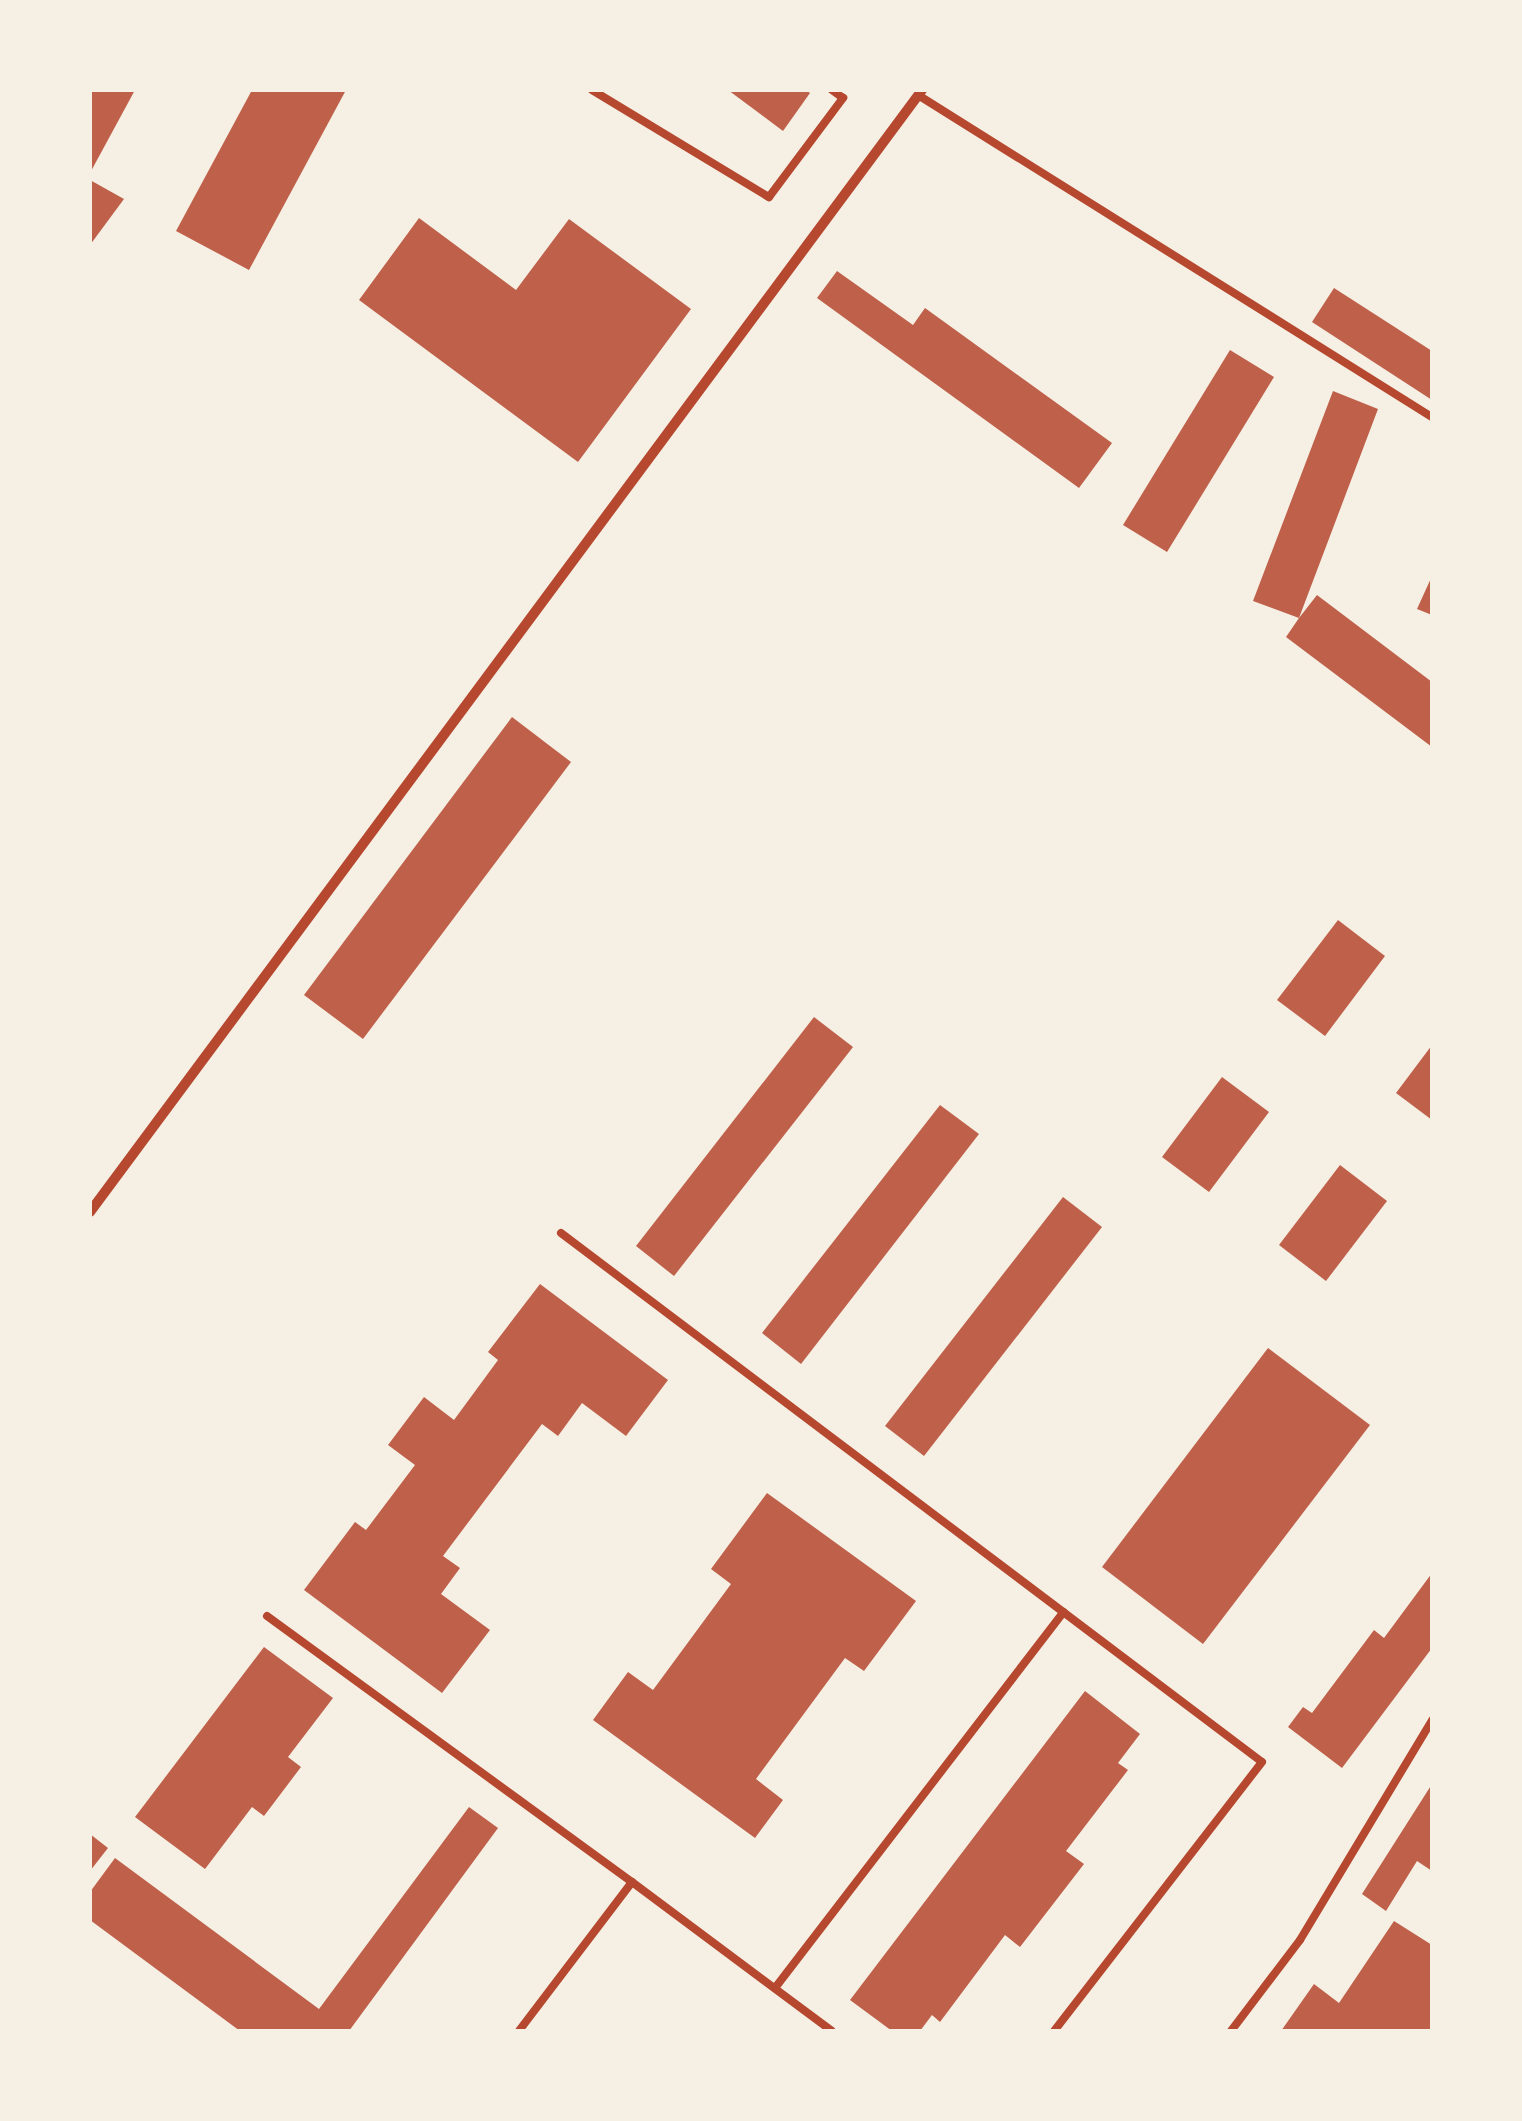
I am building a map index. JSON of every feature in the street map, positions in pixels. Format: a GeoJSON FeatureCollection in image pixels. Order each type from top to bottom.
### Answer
{"type":"FeatureCollection","features":[{"type":"Feature","properties":{"kind":"street"},"geometry":{"type":"LineString","coordinates":[[90,1212],[920,93]]}},
{"type":"Feature","properties":{"kind":"lane"},"geometry":{"type":"LineString","coordinates":[[592,90],[769,197],[843,98],[832,90]]}},
{"type":"Feature","properties":{"kind":"lane"},"geometry":{"type":"LineString","coordinates":[[920,93],[1432,417]]}},
{"type":"Feature","properties":{"kind":"lane"},"geometry":{"type":"LineString","coordinates":[[561,1233],[1262,1762],[1054,2031]]}},
{"type":"Feature","properties":{"kind":"lane"},"geometry":{"type":"LineString","coordinates":[[774,1988],[1062,1612]]}},
{"type":"Feature","properties":{"kind":"lane"},"geometry":{"type":"LineString","coordinates":[[267,1616],[832,2031]]}},
{"type":"Feature","properties":{"kind":"lane"},"geometry":{"type":"LineString","coordinates":[[1231,2031],[1300,1940],[1432,1720]]}},
{"type":"Feature","properties":{"kind":"lane"},"geometry":{"type":"LineString","coordinates":[[519,2031],[632,1882]]}},
{"type":"Feature","properties":{"kind":"building"},"geometry":{"type":"Polygon","coordinates":[[[90,90],[135,90],[90,173],[90,90]]]}},
{"type":"Feature","properties":{"kind":"building"},"geometry":{"type":"Polygon","coordinates":[[[252,90],[346,90],[249,270],[176,231],[252,90]]]}},
{"type":"Feature","properties":{"kind":"building"},"geometry":{"type":"Polygon","coordinates":[[[728,90],[806,90],[810,93],[783,131],[728,90]]]}},
{"type":"Feature","properties":{"kind":"building"},"geometry":{"type":"Polygon","coordinates":[[[90,180],[124,199],[90,245],[90,180]]]}},
{"type":"Feature","properties":{"kind":"building"},"geometry":{"type":"Polygon","coordinates":[[[419,218],[516,290],[569,219],[691,309],[578,462],[359,300],[419,218]]]}},
{"type":"Feature","properties":{"kind":"building"},"geometry":{"type":"Polygon","coordinates":[[[837,271],[913,325],[925,308],[1112,443],[1079,488],[817,298],[837,271]]]}},
{"type":"Feature","properties":{"kind":"building"},"geometry":{"type":"Polygon","coordinates":[[[1334,288],[1432,351],[1432,400],[1312,322],[1334,288]]]}},
{"type":"Feature","properties":{"kind":"building"},"geometry":{"type":"Polygon","coordinates":[[[1230,350],[1274,377],[1167,552],[1123,525],[1230,350]]]}},
{"type":"Feature","properties":{"kind":"building"},"geometry":{"type":"Polygon","coordinates":[[[1333,391],[1378,409],[1299,618],[1253,601],[1333,391]]]}},
{"type":"Feature","properties":{"kind":"building"},"geometry":{"type":"Polygon","coordinates":[[[1432,576],[1432,615],[1417,609],[1432,576]]]}},
{"type":"Feature","properties":{"kind":"building"},"geometry":{"type":"Polygon","coordinates":[[[1317,595],[1432,682],[1432,747],[1286,637],[1317,595]]]}},
{"type":"Feature","properties":{"kind":"building"},"geometry":{"type":"Polygon","coordinates":[[[512,717],[571,762],[363,1039],[304,995],[512,717]]]}},
{"type":"Feature","properties":{"kind":"building"},"geometry":{"type":"Polygon","coordinates":[[[1338,920],[1385,956],[1325,1036],[1277,1000],[1338,920]]]}},
{"type":"Feature","properties":{"kind":"building"},"geometry":{"type":"Polygon","coordinates":[[[814,1017],[853,1047],[674,1276],[636,1246],[814,1017]]]}},
{"type":"Feature","properties":{"kind":"building"},"geometry":{"type":"Polygon","coordinates":[[[1432,1045],[1432,1120],[1396,1093],[1432,1045]]]}},
{"type":"Feature","properties":{"kind":"building"},"geometry":{"type":"Polygon","coordinates":[[[1222,1077],[1269,1112],[1209,1192],[1162,1157],[1222,1077]]]}},
{"type":"Feature","properties":{"kind":"building"},"geometry":{"type":"Polygon","coordinates":[[[940,1105],[979,1134],[801,1364],[762,1333],[940,1105]]]}},
{"type":"Feature","properties":{"kind":"building"},"geometry":{"type":"Polygon","coordinates":[[[1340,1165],[1387,1201],[1326,1281],[1279,1245],[1340,1165]]]}},
{"type":"Feature","properties":{"kind":"building"},"geometry":{"type":"Polygon","coordinates":[[[1063,1197],[1102,1227],[924,1456],[885,1426],[1063,1197]]]}},
{"type":"Feature","properties":{"kind":"building"},"geometry":{"type":"Polygon","coordinates":[[[540,1284],[668,1380],[626,1436],[582,1403],[558,1436],[542,1424],[443,1556],[460,1568],[441,1594],[490,1630],[442,1693],[304,1590],[355,1522],[366,1530],[415,1465],[388,1445],[424,1397],[454,1420],[498,1360],[488,1352],[540,1284]]]}},
{"type":"Feature","properties":{"kind":"building"},"geometry":{"type":"Polygon","coordinates":[[[1268,1348],[1370,1425],[1203,1644],[1102,1567],[1268,1348]]]}},
{"type":"Feature","properties":{"kind":"building"},"geometry":{"type":"Polygon","coordinates":[[[767,1493],[916,1601],[864,1671],[845,1658],[756,1779],[783,1800],[755,1838],[593,1720],[628,1672],[653,1690],[731,1584],[711,1569],[767,1493]]]}},
{"type":"Feature","properties":{"kind":"building"},"geometry":{"type":"Polygon","coordinates":[[[1432,1573],[1432,1648],[1342,1768],[1288,1727],[1303,1707],[1312,1713],[1374,1630],[1384,1638],[1432,1573]]]}},
{"type":"Feature","properties":{"kind":"building"},"geometry":{"type":"Polygon","coordinates":[[[264,1647],[333,1698],[288,1757],[301,1767],[264,1816],[252,1807],[205,1869],[135,1817],[264,1647]]]}},
{"type":"Feature","properties":{"kind":"building"},"geometry":{"type":"Polygon","coordinates":[[[1085,1691],[1140,1734],[1118,1763],[1128,1770],[1066,1851],[1084,1864],[1020,1947],[1005,1935],[940,2022],[932,2015],[920,2031],[892,2031],[850,2000],[1085,1691]]]}},
{"type":"Feature","properties":{"kind":"building"},"geometry":{"type":"Polygon","coordinates":[[[1432,1784],[1432,1871],[1417,1861],[1386,1911],[1362,1894],[1432,1784]]]}},
{"type":"Feature","properties":{"kind":"building"},"geometry":{"type":"Polygon","coordinates":[[[469,1807],[498,1828],[349,2031],[240,2031],[90,1920],[90,1892],[115,1858],[319,2009],[469,1807]]]}},
{"type":"Feature","properties":{"kind":"building"},"geometry":{"type":"Polygon","coordinates":[[[90,1834],[108,1848],[90,1871],[90,1834]]]}},
{"type":"Feature","properties":{"kind":"building"},"geometry":{"type":"Polygon","coordinates":[[[1394,1921],[1432,1945],[1432,2031],[1281,2031],[1314,1984],[1339,2003],[1394,1921]]]}}]}
